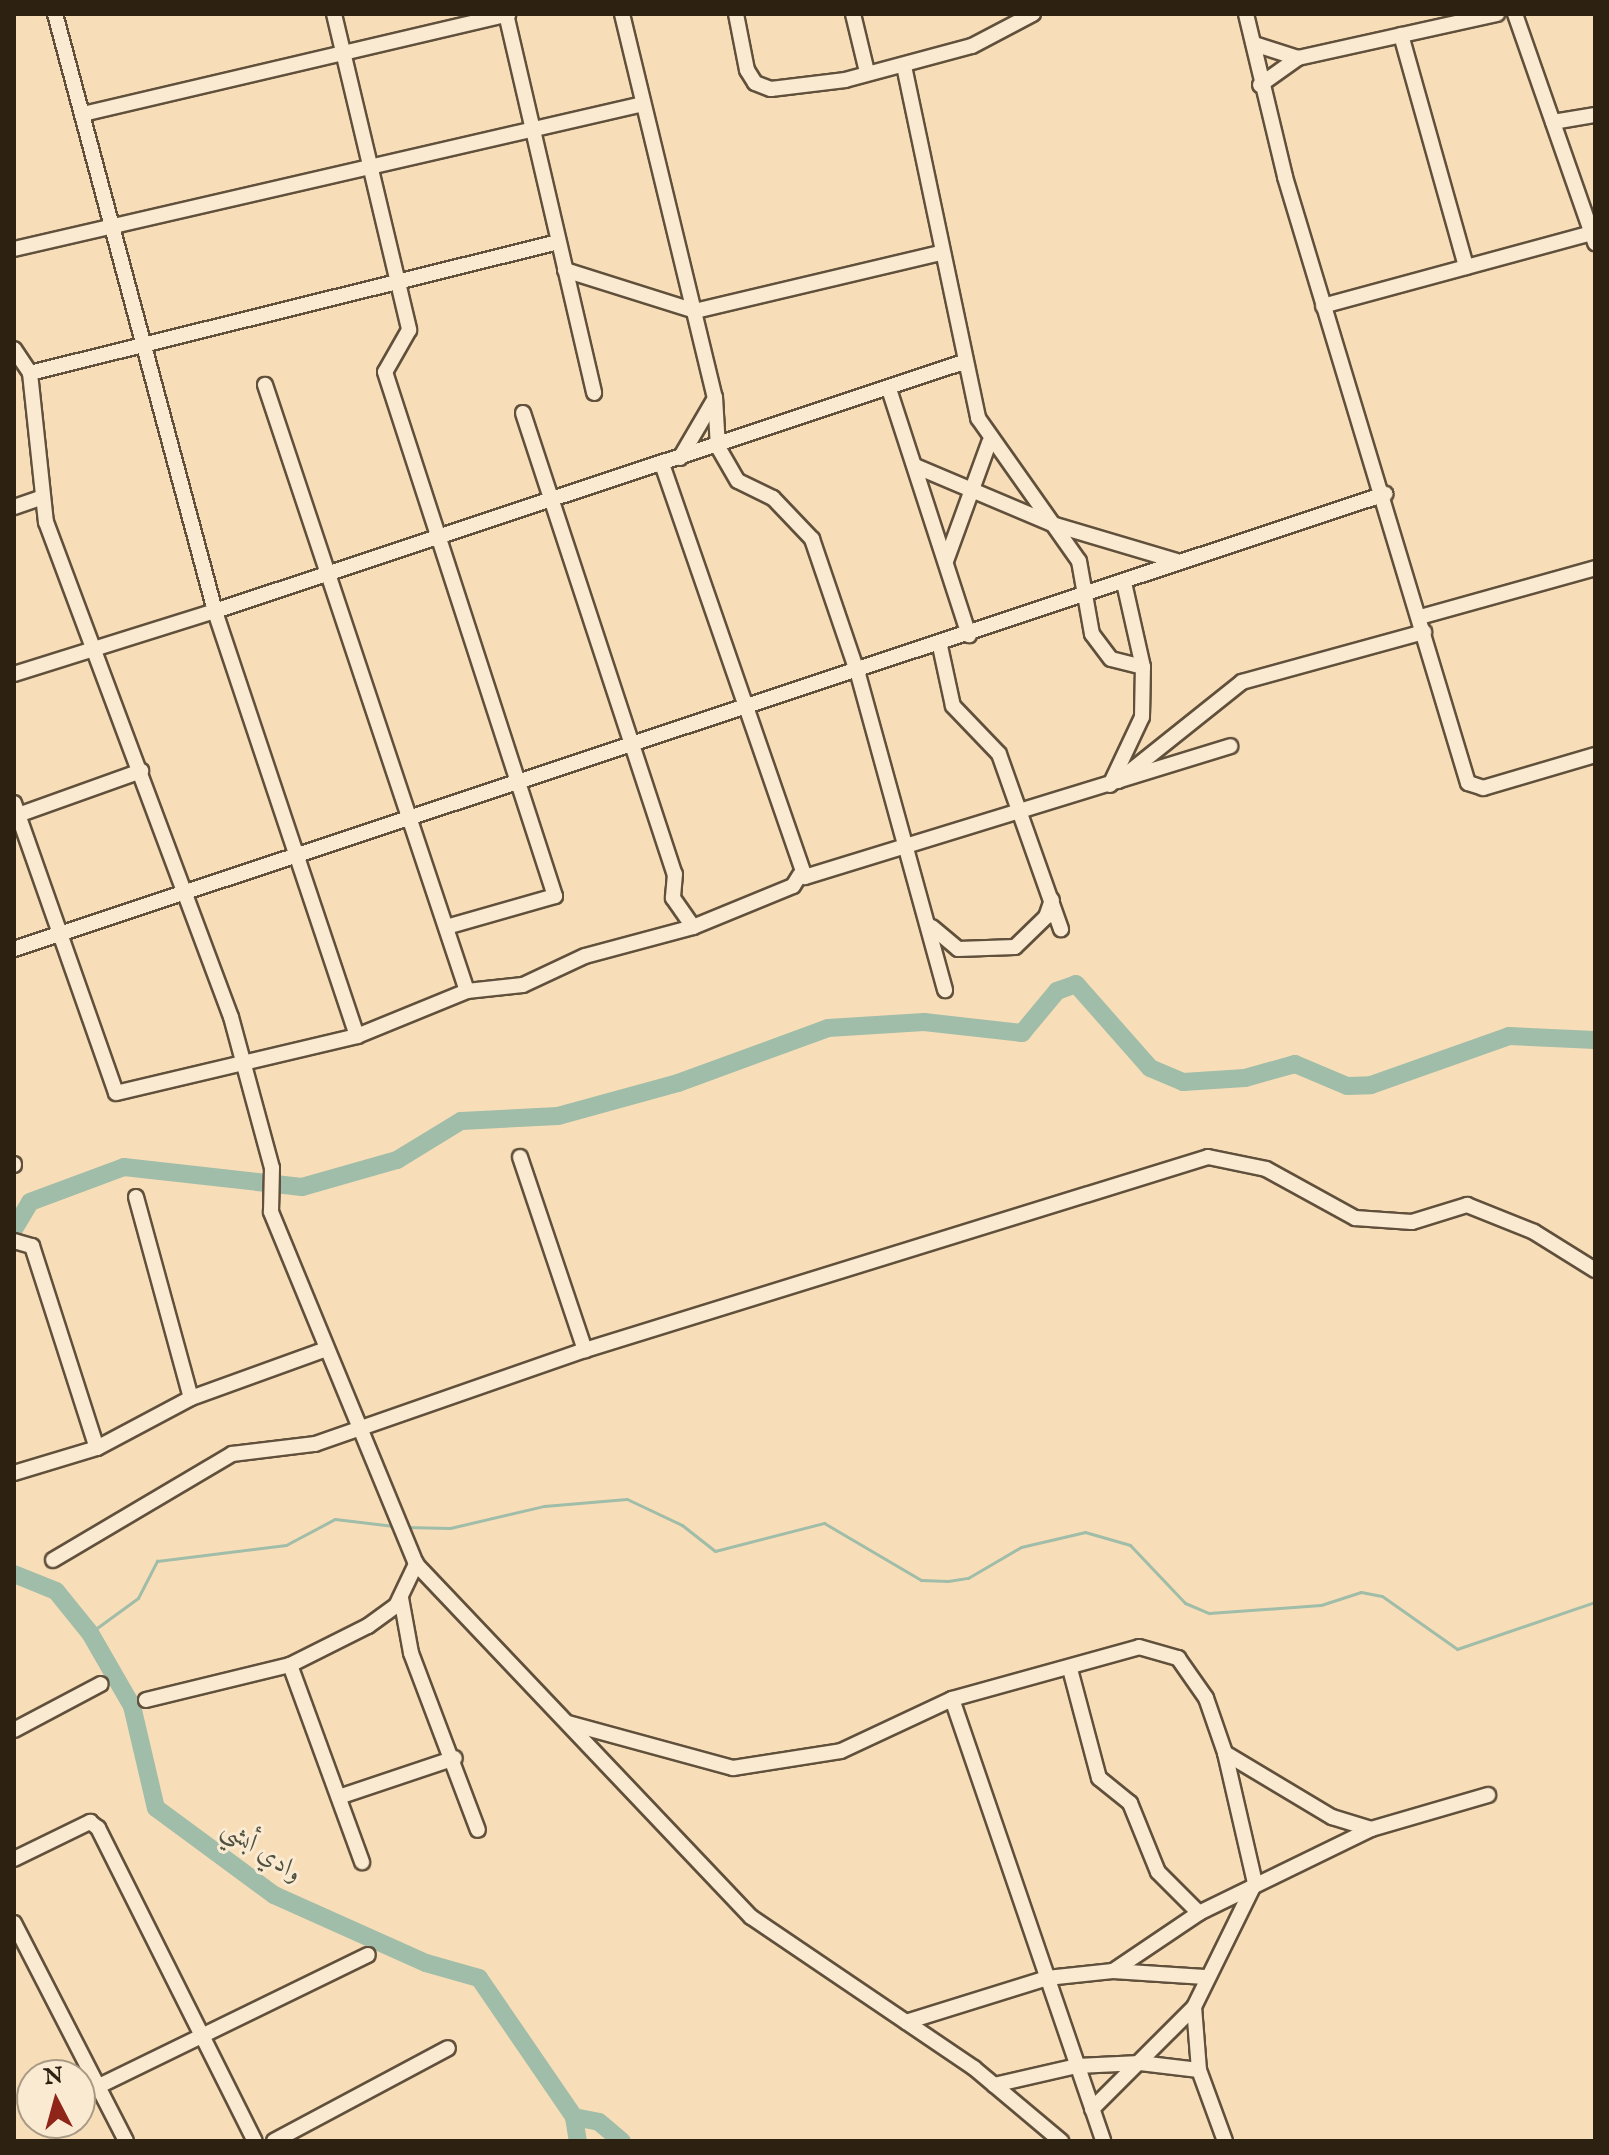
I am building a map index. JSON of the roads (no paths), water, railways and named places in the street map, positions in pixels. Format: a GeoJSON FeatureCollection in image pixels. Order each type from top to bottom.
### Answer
{"type":"FeatureCollection","features":[{"type":"Feature","properties":{"kind":"street"},"geometry":{"type":"LineString","coordinates":[[55,14],[83,114],[137,342],[215,611],[357,1036]]}},
{"type":"Feature","properties":{"kind":"street"},"geometry":{"type":"LineString","coordinates":[[334,14],[409,337],[385,372],[436,537],[555,896],[446,927]]}},
{"type":"Feature","properties":{"kind":"street"},"geometry":{"type":"LineString","coordinates":[[83,114],[507,14],[530,129],[594,393]]}},
{"type":"Feature","properties":{"kind":"street"},"geometry":{"type":"LineString","coordinates":[[622,14],[715,397],[718,447],[738,481],[773,498],[812,539],[858,674],[932,927],[945,990]]}},
{"type":"Feature","properties":{"kind":"street"},"geometry":{"type":"LineString","coordinates":[[736,14],[755,83],[771,89],[904,66],[972,46],[1033,14]]}},
{"type":"Feature","properties":{"kind":"street"},"geometry":{"type":"LineString","coordinates":[[853,14],[867,72]]}},
{"type":"Feature","properties":{"kind":"street"},"geometry":{"type":"LineString","coordinates":[[1246,14],[1260,85],[1323,306],[1385,494],[1468,783],[1483,788],[1595,755]]}},
{"type":"Feature","properties":{"kind":"street"},"geometry":{"type":"LineString","coordinates":[[1260,85],[1298,58],[1497,14]]}},
{"type":"Feature","properties":{"kind":"street"},"geometry":{"type":"LineString","coordinates":[[1323,306],[1594,236],[1515,14]]}},
{"type":"Feature","properties":{"kind":"street"},"geometry":{"type":"LineString","coordinates":[[1401,35],[1466,267]]}},
{"type":"Feature","properties":{"kind":"street"},"geometry":{"type":"LineString","coordinates":[[1254,44],[1298,58]]}},
{"type":"Feature","properties":{"kind":"street"},"geometry":{"type":"LineString","coordinates":[[904,66],[961,363],[989,443],[1079,561],[1082,599],[1092,634],[1111,659],[1143,667]]}},
{"type":"Feature","properties":{"kind":"street"},"geometry":{"type":"LineString","coordinates":[[14,249],[371,164],[643,104]]}},
{"type":"Feature","properties":{"kind":"street"},"geometry":{"type":"LineString","coordinates":[[1553,122],[1595,115]]}},
{"type":"Feature","properties":{"kind":"street"},"geometry":{"type":"LineString","coordinates":[[30,373],[137,342],[558,242]]}},
{"type":"Feature","properties":{"kind":"street"},"geometry":{"type":"LineString","coordinates":[[565,270],[695,311],[940,253]]}},
{"type":"Feature","properties":{"kind":"street"},"geometry":{"type":"LineString","coordinates":[[14,349],[30,373],[40,498],[247,1066],[272,1168],[271,1212],[416,1564],[751,1917],[994,2085],[1061,2141]]}},
{"type":"Feature","properties":{"kind":"street"},"geometry":{"type":"LineString","coordinates":[[14,674],[329,575],[961,363]]}},
{"type":"Feature","properties":{"kind":"street"},"geometry":{"type":"LineString","coordinates":[[265,385],[467,991]]}},
{"type":"Feature","properties":{"kind":"street"},"geometry":{"type":"LineString","coordinates":[[889,389],[969,635]]}},
{"type":"Feature","properties":{"kind":"street"},"geometry":{"type":"LineString","coordinates":[[680,458],[715,397]]}},
{"type":"Feature","properties":{"kind":"street"},"geometry":{"type":"LineString","coordinates":[[523,413],[675,874],[673,898],[693,927]]}},
{"type":"Feature","properties":{"kind":"street"},"geometry":{"type":"LineString","coordinates":[[946,561],[989,443]]}},
{"type":"Feature","properties":{"kind":"street"},"geometry":{"type":"LineString","coordinates":[[662,464],[800,875]]}},
{"type":"Feature","properties":{"kind":"street"},"geometry":{"type":"LineString","coordinates":[[915,466],[973,487],[1052,524],[1177,561]]}},
{"type":"Feature","properties":{"kind":"street"},"geometry":{"type":"LineString","coordinates":[[14,949],[296,851],[520,785],[631,746],[858,674],[1082,599],[1177,561],[1385,494]]}},
{"type":"Feature","properties":{"kind":"street"},"geometry":{"type":"LineString","coordinates":[[14,507],[40,498]]}},
{"type":"Feature","properties":{"kind":"street"},"geometry":{"type":"LineString","coordinates":[[1108,789],[1242,682],[1595,568]]}},
{"type":"Feature","properties":{"kind":"street"},"geometry":{"type":"LineString","coordinates":[[1108,789],[1142,717],[1143,667],[1124,583]]}},
{"type":"Feature","properties":{"kind":"street"},"geometry":{"type":"LineString","coordinates":[[940,646],[953,706],[999,754],[1024,813],[1061,929]]}},
{"type":"Feature","properties":{"kind":"street"},"geometry":{"type":"LineString","coordinates":[[141,771],[16,809],[116,1093],[247,1066],[357,1036],[467,991],[523,985],[599,951],[693,927],[793,886],[800,875],[909,850],[1108,789],[1230,746]]}},
{"type":"Feature","properties":{"kind":"street"},"geometry":{"type":"LineString","coordinates":[[932,927],[958,949],[987,954],[1015,947],[1046,917],[1052,900]]}},
{"type":"Feature","properties":{"kind":"street"},"geometry":{"type":"LineString","coordinates":[[520,1157],[585,1350]]}},
{"type":"Feature","properties":{"kind":"street"},"geometry":{"type":"LineString","coordinates":[[53,1560],[202,1466],[258,1446],[295,1448],[585,1350],[1208,1157],[1266,1169],[1355,1218],[1412,1222],[1467,1205],[1534,1232],[1595,1270]]}},
{"type":"Feature","properties":{"kind":"street"},"geometry":{"type":"LineString","coordinates":[[136,1197],[191,1398]]}},
{"type":"Feature","properties":{"kind":"street"},"geometry":{"type":"LineString","coordinates":[[14,1241],[32,1246],[97,1448]]}},
{"type":"Feature","properties":{"kind":"street"},"geometry":{"type":"LineString","coordinates":[[14,1473],[97,1448],[191,1398],[326,1349]]}},
{"type":"Feature","properties":{"kind":"street"},"geometry":{"type":"LineString","coordinates":[[146,1700],[290,1665],[383,1618],[401,1598],[416,1564]]}},
{"type":"Feature","properties":{"kind":"street"},"geometry":{"type":"LineString","coordinates":[[401,1598],[411,1653],[455,1758],[478,1830]]}},
{"type":"Feature","properties":{"kind":"street"},"geometry":{"type":"LineString","coordinates":[[564,1721],[733,1768],[841,1751],[952,1699],[1070,1669],[1139,1647],[1178,1658],[1206,1698],[1225,1753],[1255,1883],[1205,1977],[1194,2007],[1092,2109]]}},
{"type":"Feature","properties":{"kind":"street"},"geometry":{"type":"LineString","coordinates":[[290,1665],[362,1862]]}},
{"type":"Feature","properties":{"kind":"street"},"geometry":{"type":"LineString","coordinates":[[1070,1669],[1099,1778],[1130,1803],[1158,1872],[1199,1913]]}},
{"type":"Feature","properties":{"kind":"street"},"geometry":{"type":"LineString","coordinates":[[14,1730],[101,1684]]}},
{"type":"Feature","properties":{"kind":"street"},"geometry":{"type":"LineString","coordinates":[[952,1699],[1103,2141]]}},
{"type":"Feature","properties":{"kind":"street"},"geometry":{"type":"LineString","coordinates":[[1225,1753],[1332,1817],[1371,1829]]}},
{"type":"Feature","properties":{"kind":"street"},"geometry":{"type":"LineString","coordinates":[[339,1797],[455,1758]]}},
{"type":"Feature","properties":{"kind":"street"},"geometry":{"type":"LineString","coordinates":[[1113,1971],[1199,1913],[1255,1883],[1371,1829],[1488,1795]]}},
{"type":"Feature","properties":{"kind":"street"},"geometry":{"type":"LineString","coordinates":[[14,1859],[94,1825],[255,2141]]}},
{"type":"Feature","properties":{"kind":"street"},"geometry":{"type":"LineString","coordinates":[[14,1923],[126,2141]]}},
{"type":"Feature","properties":{"kind":"street"},"geometry":{"type":"LineString","coordinates":[[99,2086],[201,2039],[368,1955]]}},
{"type":"Feature","properties":{"kind":"street"},"geometry":{"type":"LineString","coordinates":[[906,2022],[1047,1978],[1113,1971],[1205,1977]]}},
{"type":"Feature","properties":{"kind":"street"},"geometry":{"type":"LineString","coordinates":[[1194,2007],[1199,2070],[1225,2141]]}},
{"type":"Feature","properties":{"kind":"street"},"geometry":{"type":"LineString","coordinates":[[274,2141],[448,2048]]}},
{"type":"Feature","properties":{"kind":"street"},"geometry":{"type":"LineString","coordinates":[[994,2085],[1077,2066],[1140,2063],[1199,2070]]}},
{"type":"Feature","properties":{"kind":"waterway"},"geometry":{"type":"LineString","coordinates":[[14,1229],[30,1202],[124,1167],[302,1187],[397,1160],[461,1121],[558,1116],[678,1083],[828,1028],[924,1022],[1022,1033],[1057,991],[1076,984],[1150,1068],[1183,1082],[1245,1078],[1295,1064],[1347,1086],[1371,1085],[1509,1036],[1595,1040]]}},
{"type":"Feature","properties":{"kind":"waterway"},"geometry":{"type":"LineString","coordinates":[[405,1527],[450,1528],[544,1506],[627,1499],[682,1525],[715,1551],[824,1523],[921,1580],[948,1581],[968,1578],[1021,1547],[1085,1532],[1130,1545],[1185,1603],[1209,1613],[1321,1605],[1361,1592],[1382,1596],[1457,1649],[1595,1602]]}},
{"type":"Feature","properties":{"kind":"waterway"},"geometry":{"type":"LineString","coordinates":[[90,1633],[138,1598],[157,1561],[286,1545],[335,1519],[394,1526]]}},
{"type":"Feature","properties":{"kind":"waterway","name":"وادي أبشي"},"geometry":{"type":"LineString","coordinates":[[14,1574],[56,1591],[90,1633],[132,1706],[156,1808],[274,1895],[426,1963],[479,1978],[574,2117],[578,2141]]}},
{"type":"Feature","properties":{"kind":"waterway"},"geometry":{"type":"LineString","coordinates":[[574,2117],[599,2122],[622,2141]]}}]}
